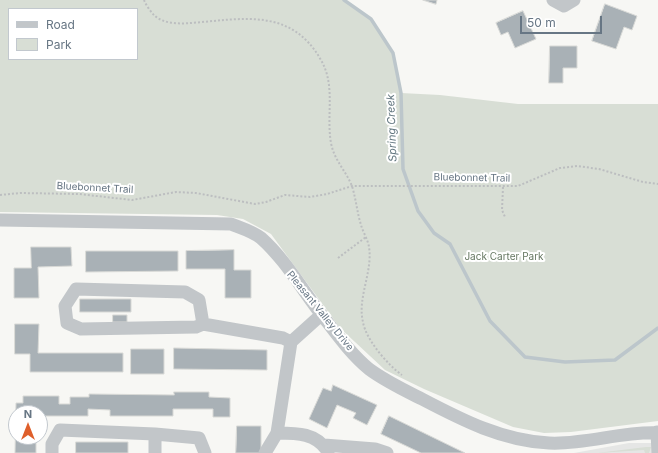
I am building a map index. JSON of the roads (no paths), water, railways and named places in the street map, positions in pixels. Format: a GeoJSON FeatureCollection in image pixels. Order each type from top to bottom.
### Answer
{"type":"FeatureCollection","features":[{"type":"Feature","properties":{"kind":"street"},"geometry":{"type":"LineString","coordinates":[[553,0],[564,6],[574,0]]}},
{"type":"Feature","properties":{"kind":"street","name":"Pleasant Valley Drive"},"geometry":{"type":"LineString","coordinates":[[0,220],[231,224],[260,238],[275,254],[345,345],[369,368],[395,385],[480,428],[511,438],[549,443],[657,432]]}},
{"type":"Feature","properties":{"kind":"street"},"geometry":{"type":"LineString","coordinates":[[203,324],[199,300],[185,292],[76,289],[65,306],[66,323],[81,329],[196,327],[203,324],[283,338],[290,342]]}},
{"type":"Feature","properties":{"kind":"street"},"geometry":{"type":"LineString","coordinates":[[265,453],[277,433],[290,342],[321,315]]}},
{"type":"Feature","properties":{"kind":"street"},"geometry":{"type":"LineString","coordinates":[[52,453],[52,444],[60,430],[155,434],[199,438],[205,453]]}},
{"type":"Feature","properties":{"kind":"street"},"geometry":{"type":"LineString","coordinates":[[657,432],[658,453]]}},
{"type":"Feature","properties":{"kind":"street"},"geometry":{"type":"LineString","coordinates":[[277,433],[302,433],[327,449],[376,449],[387,453]]}},
{"type":"Feature","properties":{"kind":"street"},"geometry":{"type":"LineString","coordinates":[[155,434],[155,453]]}},
{"type":"Feature","properties":{"kind":"waterway","name":"Spring Creek"},"geometry":{"type":"LineString","coordinates":[[344,0],[371,19],[393,53],[401,93],[403,169],[418,211],[434,233],[450,244],[490,321],[525,357],[565,362],[615,360],[658,328]]}},
{"type":"Feature","properties":{"kind":"park label","name":"Jack Carter Park"},"geometry":{"type":"Point","coordinates":[504,257]}}]}
